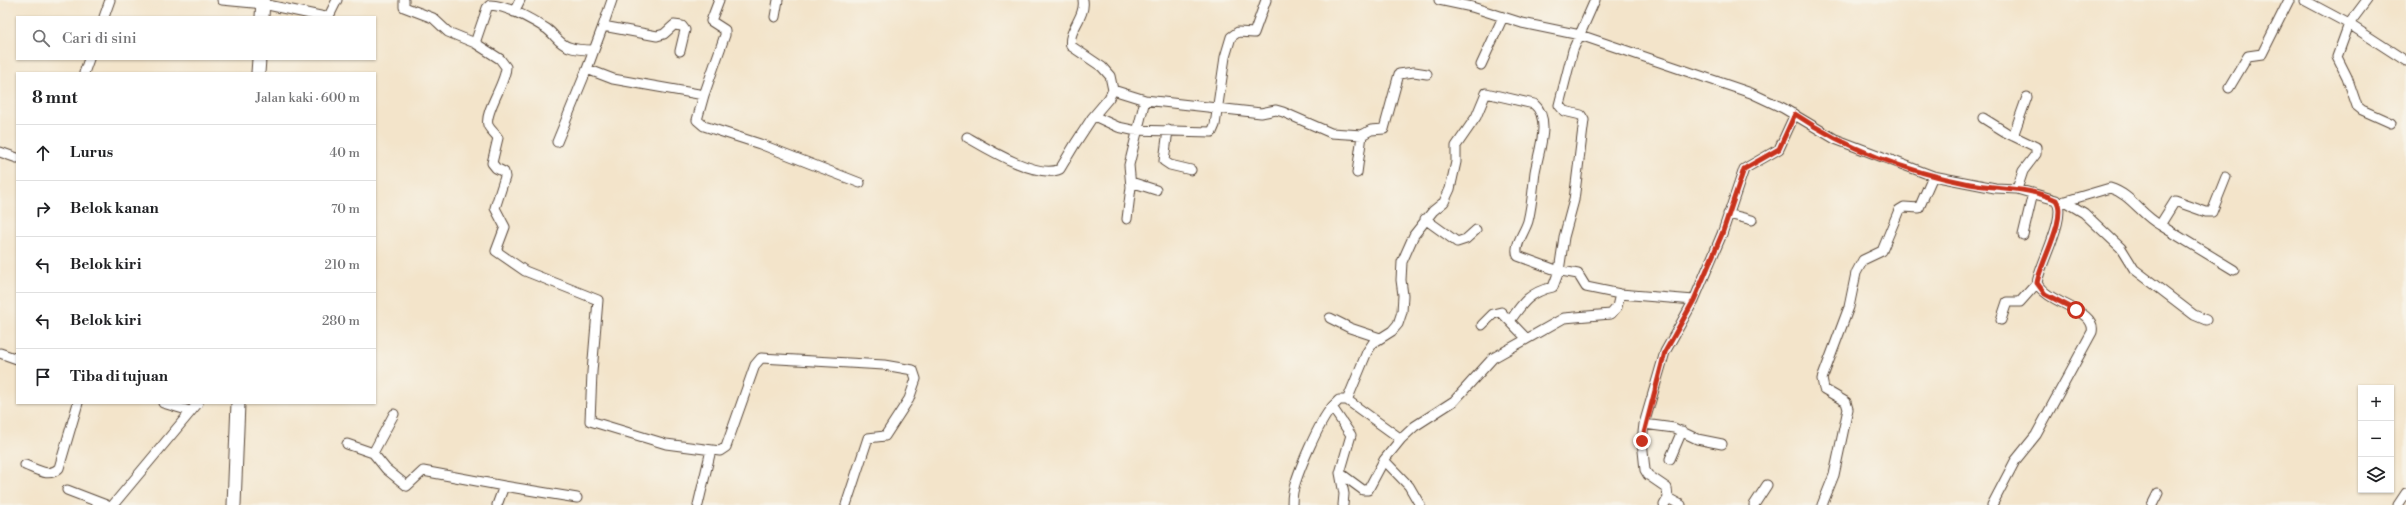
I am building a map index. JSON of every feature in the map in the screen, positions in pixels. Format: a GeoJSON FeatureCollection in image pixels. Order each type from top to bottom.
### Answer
{"type":"FeatureCollection","features":[{"type":"Feature","properties":{"kind":"highway"},"geometry":{"type":"LineString","coordinates":[[258,72],[259,60]]}},
{"type":"Feature","properties":{"kind":"highway"},"geometry":{"type":"LineString","coordinates":[[234,505],[238,404]]}},
{"type":"Feature","properties":{"kind":"street"},"geometry":{"type":"LineString","coordinates":[[104,16],[110,0]]}},
{"type":"Feature","properties":{"kind":"street"},"geometry":{"type":"LineString","coordinates":[[222,0],[326,16],[330,14],[337,0]]}},
{"type":"Feature","properties":{"kind":"street"},"geometry":{"type":"LineString","coordinates":[[404,0],[404,7],[433,18],[448,32],[475,43],[500,59],[506,67],[505,78],[489,115],[488,124],[498,138],[492,163],[496,168],[504,172],[505,176],[495,208],[505,227],[496,251],[525,271],[598,300],[589,420],[659,442],[720,451],[726,447],[755,365],[761,358],[884,365],[912,370],[916,379],[909,399],[885,436],[868,438],[846,505]]}},
{"type":"Feature","properties":{"kind":"street"},"geometry":{"type":"LineString","coordinates":[[514,12],[520,0]]}},
{"type":"Feature","properties":{"kind":"street"},"geometry":{"type":"LineString","coordinates":[[557,142],[587,69],[612,0]]}},
{"type":"Feature","properties":{"kind":"street"},"geometry":{"type":"LineString","coordinates":[[719,0],[711,21],[725,30],[725,35],[697,120],[704,126],[772,148],[813,167],[860,183]]}},
{"type":"Feature","properties":{"kind":"street"},"geometry":{"type":"LineString","coordinates":[[775,17],[778,0]]}},
{"type":"Feature","properties":{"kind":"street"},"geometry":{"type":"LineString","coordinates":[[967,137],[1010,161],[1041,170],[1056,171],[1063,165],[1094,116],[1103,106],[1113,90],[1110,76],[1102,67],[1071,46],[1070,40],[1083,9],[1083,0]]}},
{"type":"Feature","properties":{"kind":"street"},"geometry":{"type":"LineString","coordinates":[[1094,116],[1118,127],[1137,130],[1212,132],[1215,125],[1225,57],[1231,36],[1238,32],[1254,33],[1266,0]]}},
{"type":"Feature","properties":{"kind":"street"},"geometry":{"type":"LineString","coordinates":[[1439,0],[1522,23],[1580,35],[1751,93],[1795,114],[1835,140],[1933,176],[1995,188],[2017,189],[2052,198],[2084,213],[2121,248],[2134,269],[2194,315],[2206,320]]}},
{"type":"Feature","properties":{"kind":"street"},"geometry":{"type":"LineString","coordinates":[[1510,321],[1527,298],[1542,288],[1553,287],[1559,271],[1567,222],[1574,200],[1584,120],[1581,115],[1564,111],[1559,105],[1573,50],[1595,0]]}},
{"type":"Feature","properties":{"kind":"street"},"geometry":{"type":"LineString","coordinates":[[2229,88],[2248,56],[2262,54],[2289,0]]}},
{"type":"Feature","properties":{"kind":"street"},"geometry":{"type":"LineString","coordinates":[[2304,0],[2349,24],[2406,61]]}},
{"type":"Feature","properties":{"kind":"street"},"geometry":{"type":"LineString","coordinates":[[2367,0],[2349,24],[2337,57],[2347,77],[2354,99],[2362,110],[2391,123]]}},
{"type":"Feature","properties":{"kind":"street"},"geometry":{"type":"LineString","coordinates":[[475,43],[490,5],[514,12],[548,30],[570,48],[594,50]]}},
{"type":"Feature","properties":{"kind":"street"},"geometry":{"type":"LineString","coordinates":[[1481,65],[1503,17]]}},
{"type":"Feature","properties":{"kind":"street"},"geometry":{"type":"LineString","coordinates":[[603,26],[657,36],[664,34],[672,26],[682,26],[685,33],[680,51]]}},
{"type":"Feature","properties":{"kind":"street"},"geometry":{"type":"LineString","coordinates":[[84,72],[89,60]]}},
{"type":"Feature","properties":{"kind":"street"},"geometry":{"type":"LineString","coordinates":[[587,69],[606,78],[704,96]]}},
{"type":"Feature","properties":{"kind":"street"},"geometry":{"type":"LineString","coordinates":[[1113,90],[1145,100],[1261,112],[1276,110],[1331,133],[1362,134],[1371,130],[1384,129],[1399,74],[1414,72],[1427,74]]}},
{"type":"Feature","properties":{"kind":"street"},"geometry":{"type":"LineString","coordinates":[[1347,400],[1367,352],[1380,338],[1392,331],[1398,324],[1402,312],[1402,262],[1409,245],[1425,219],[1444,202],[1450,189],[1456,162],[1456,146],[1476,117],[1485,94],[1493,93],[1534,104],[1539,111],[1542,135],[1528,222],[1517,251],[1518,256],[1559,271],[1578,274],[1586,287],[1620,294],[1668,296],[1694,300]]}},
{"type":"Feature","properties":{"kind":"street"},"geometry":{"type":"LineString","coordinates":[[2013,136],[2027,97]]}},
{"type":"Feature","properties":{"kind":"street"},"geometry":{"type":"LineString","coordinates":[[1127,219],[1131,182],[1128,173],[1129,165],[1145,100]]}},
{"type":"Feature","properties":{"kind":"street"},"geometry":{"type":"LineString","coordinates":[[1682,505],[1666,501],[1667,488],[1648,475],[1645,470],[1642,441],[1644,424],[1665,352],[1694,300],[1722,234],[1744,169],[1779,149],[1795,114]]}},
{"type":"Feature","properties":{"kind":"street"},"geometry":{"type":"LineString","coordinates":[[1983,118],[2013,136],[2033,145],[2037,150],[2023,171],[2017,189]]}},
{"type":"Feature","properties":{"kind":"street"},"geometry":{"type":"LineString","coordinates":[[1168,130],[1164,161],[1170,165],[1191,170]]}},
{"type":"Feature","properties":{"kind":"street"},"geometry":{"type":"LineString","coordinates":[[1357,173],[1362,134]]}},
{"type":"Feature","properties":{"kind":"street"},"geometry":{"type":"LineString","coordinates":[[0,152],[16,158]]}},
{"type":"Feature","properties":{"kind":"street"},"geometry":{"type":"LineString","coordinates":[[1822,505],[1834,475],[1848,409],[1846,402],[1824,389],[1822,379],[1848,307],[1856,273],[1863,260],[1882,251],[1900,210],[1904,207],[1919,208],[1933,176]]}},
{"type":"Feature","properties":{"kind":"street"},"geometry":{"type":"LineString","coordinates":[[2160,225],[2175,201],[2206,212],[2212,212],[2226,177]]}},
{"type":"Feature","properties":{"kind":"street"},"geometry":{"type":"LineString","coordinates":[[1131,182],[1156,190]]}},
{"type":"Feature","properties":{"kind":"street"},"geometry":{"type":"LineString","coordinates":[[2061,202],[2110,188],[2127,197],[2143,214],[2234,270]]}},
{"type":"Feature","properties":{"kind":"street"},"geometry":{"type":"LineString","coordinates":[[2023,235],[2033,193]]}},
{"type":"Feature","properties":{"kind":"street"},"geometry":{"type":"LineString","coordinates":[[2001,320],[2006,302],[2020,302],[2031,287],[2037,283],[2041,266],[2056,230],[2061,202]]}},
{"type":"Feature","properties":{"kind":"street"},"geometry":{"type":"LineString","coordinates":[[1728,214],[1752,220]]}},
{"type":"Feature","properties":{"kind":"street"},"geometry":{"type":"LineString","coordinates":[[1425,219],[1457,242],[1466,239],[1476,230]]}},
{"type":"Feature","properties":{"kind":"street"},"geometry":{"type":"LineString","coordinates":[[1992,505],[2015,461],[2036,435],[2092,332],[2093,326],[2086,315],[2045,294],[2037,283]]}},
{"type":"Feature","properties":{"kind":"street"},"geometry":{"type":"LineString","coordinates":[[1340,473],[1366,490],[1384,460],[1400,440],[1415,426],[1454,401],[1493,358],[1526,338],[1564,318],[1611,314],[1617,307],[1620,294]]}},
{"type":"Feature","properties":{"kind":"street"},"geometry":{"type":"LineString","coordinates":[[1482,325],[1498,311],[1526,338]]}},
{"type":"Feature","properties":{"kind":"street"},"geometry":{"type":"LineString","coordinates":[[1330,318],[1350,328],[1380,338]]}},
{"type":"Feature","properties":{"kind":"street"},"geometry":{"type":"LineString","coordinates":[[0,353],[16,359]]}},
{"type":"Feature","properties":{"kind":"street"},"geometry":{"type":"LineString","coordinates":[[1292,505],[1293,492],[1304,462],[1322,422],[1332,407],[1339,400],[1347,400],[1400,440]]}},
{"type":"Feature","properties":{"kind":"street"},"geometry":{"type":"LineString","coordinates":[[25,465],[48,474],[54,473],[60,468],[78,404]]}},
{"type":"Feature","properties":{"kind":"street"},"geometry":{"type":"LineString","coordinates":[[166,404],[190,411]]}},
{"type":"Feature","properties":{"kind":"street"},"geometry":{"type":"LineString","coordinates":[[113,505],[197,404]]}},
{"type":"Feature","properties":{"kind":"street"},"geometry":{"type":"LineString","coordinates":[[1332,407],[1351,434],[1340,473],[1344,494],[1343,505]]}},
{"type":"Feature","properties":{"kind":"street"},"geometry":{"type":"LineString","coordinates":[[373,454],[394,414]]}},
{"type":"Feature","properties":{"kind":"street"},"geometry":{"type":"LineString","coordinates":[[1644,424],[1682,431],[1697,439],[1722,444]]}},
{"type":"Feature","properties":{"kind":"street"},"geometry":{"type":"LineString","coordinates":[[1670,458],[1682,431]]}},
{"type":"Feature","properties":{"kind":"street"},"geometry":{"type":"LineString","coordinates":[[347,444],[373,454],[386,469],[407,486],[423,471],[577,498]]}},
{"type":"Feature","properties":{"kind":"street"},"geometry":{"type":"LineString","coordinates":[[698,505],[710,450]]}},
{"type":"Feature","properties":{"kind":"street"},"geometry":{"type":"LineString","coordinates":[[1384,460],[1409,486],[1420,505]]}},
{"type":"Feature","properties":{"kind":"street"},"geometry":{"type":"LineString","coordinates":[[1754,505],[1767,485]]}},
{"type":"Feature","properties":{"kind":"street"},"geometry":{"type":"LineString","coordinates":[[497,505],[504,486]]}},
{"type":"Feature","properties":{"kind":"street"},"geometry":{"type":"LineString","coordinates":[[66,490],[106,505]]}},
{"type":"Feature","properties":{"kind":"street"},"geometry":{"type":"LineString","coordinates":[[2398,505],[2406,493]]}},
{"type":"Feature","properties":{"kind":"street"},"geometry":{"type":"LineString","coordinates":[[2152,505],[2158,494]]}},
{"type":"Feature","properties":{"kind":"route"},"geometry":{"type":"LineString","coordinates":[[1642,441],[1644,424],[1665,352],[1694,300],[1722,234],[1744,169],[1770,156],[1779,149],[1790,129],[1795,114],[1823,134],[1835,140],[1883,159],[1933,176],[1969,184],[1995,188],[2017,189],[2056,200],[2059,203],[2060,208],[2056,230],[2041,266],[2037,283],[2039,289],[2045,294],[2076,310]]}}]}
